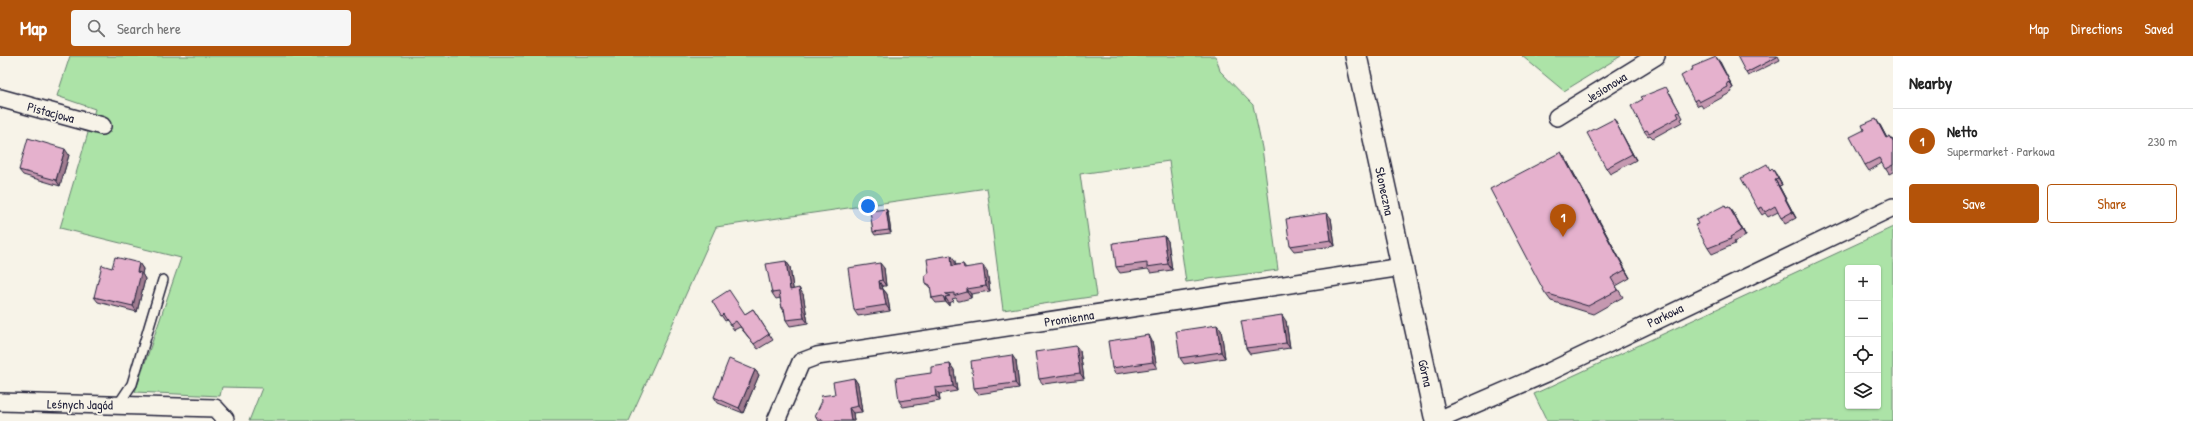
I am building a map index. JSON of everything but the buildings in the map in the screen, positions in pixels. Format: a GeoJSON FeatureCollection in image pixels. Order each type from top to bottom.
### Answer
{"type":"FeatureCollection","features":[{"type":"Feature","properties":{"kind":"street","name":"Słoneczna"},"geometry":{"type":"LineString","coordinates":[[1356,56],[1415,326]]}},
{"type":"Feature","properties":{"kind":"street","name":"Jesionowa"},"geometry":{"type":"LineString","coordinates":[[1557,117],[1656,56]]}},
{"type":"Feature","properties":{"kind":"street","name":"Pistacjowa"},"geometry":{"type":"LineString","coordinates":[[0,98],[102,126]]}},
{"type":"Feature","properties":{"kind":"street","name":"Parkowa"},"geometry":{"type":"LineString","coordinates":[[1436,421],[1549,372],[1893,207]]}},
{"type":"Feature","properties":{"kind":"street","name":"Promienna"},"geometry":{"type":"LineString","coordinates":[[776,421],[801,362],[817,356],[1402,267]]}},
{"type":"Feature","properties":{"kind":"street","name":"Górna"},"geometry":{"type":"LineString","coordinates":[[1415,326],[1436,421]]}},
{"type":"Feature","properties":{"kind":"street","name":"Leśnych Jagód"},"geometry":{"type":"LineString","coordinates":[[0,402],[118,404],[215,408],[225,418],[225,421]]}},
{"type":"Feature","properties":{"kind":"lane"},"geometry":{"type":"LineString","coordinates":[[118,404],[132,384],[163,280]]}},
{"type":"Feature","properties":{"kind":"green space"},"geometry":{"type":"Polygon","coordinates":[[[70,56],[1216,56],[1220,71],[1253,105],[1262,148],[1278,270],[1186,282],[1169,161],[1080,174],[1097,296],[1003,310],[987,188],[716,227],[629,421],[249,421],[262,388],[222,387],[220,396],[135,392],[181,258],[60,228],[95,109],[57,96],[70,56]]]}},
{"type":"Feature","properties":{"kind":"green space"},"geometry":{"type":"Polygon","coordinates":[[[1522,56],[1621,56],[1564,91],[1522,56]]]}},
{"type":"Feature","properties":{"kind":"green space"},"geometry":{"type":"Polygon","coordinates":[[[1893,227],[1893,421],[1547,421],[1534,394],[1893,227]]]}},
{"type":"Feature","properties":{"kind":"place","name":"Netto"},"geometry":{"type":"Point","coordinates":[1563,237]}}]}
